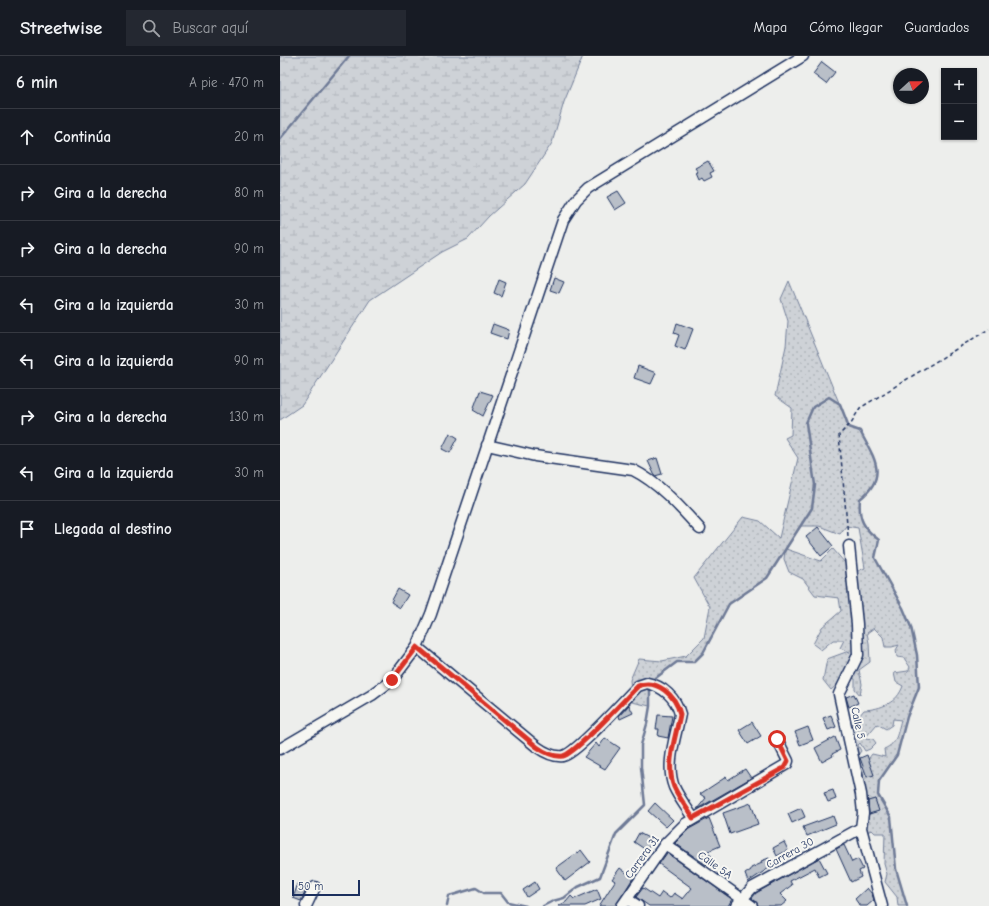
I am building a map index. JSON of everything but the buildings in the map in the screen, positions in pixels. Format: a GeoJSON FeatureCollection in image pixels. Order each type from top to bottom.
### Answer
{"type":"FeatureCollection","features":[{"type":"Feature","properties":{"kind":"street"},"geometry":{"type":"LineString","coordinates":[[280,749],[372,695],[392,680],[417,647],[431,614],[563,220],[576,200],[594,185],[803,56]]}},
{"type":"Feature","properties":{"kind":"street"},"geometry":{"type":"LineString","coordinates":[[487,445],[535,456],[633,470],[642,474],[671,498],[700,529]]}},
{"type":"Feature","properties":{"kind":"street","name":"Calle 5"},"geometry":{"type":"LineString","coordinates":[[849,546],[857,624],[858,655],[839,694],[862,794],[863,813],[861,828],[882,906]]}},
{"type":"Feature","properties":{"kind":"street"},"geometry":{"type":"LineString","coordinates":[[417,647],[537,747],[544,752],[558,756],[569,753],[584,741],[638,686],[647,683],[661,688],[671,696],[678,707],[680,714],[670,767],[672,779],[689,821]]}},
{"type":"Feature","properties":{"kind":"street","name":"Carrera 31"},"geometry":{"type":"LineString","coordinates":[[624,902],[665,844],[689,821],[784,768],[788,761],[777,739]]}},
{"type":"Feature","properties":{"kind":"street","name":"Carrera 30"},"geometry":{"type":"LineString","coordinates":[[739,902],[752,888],[861,828]]}},
{"type":"Feature","properties":{"kind":"street","name":"Calle 5A"},"geometry":{"type":"LineString","coordinates":[[665,844],[739,902],[752,906]]}},
{"type":"Feature","properties":{"kind":"street"},"geometry":{"type":"LineString","coordinates":[[306,906],[315,887]]}},
{"type":"Feature","properties":{"kind":"street"},"geometry":{"type":"LineString","coordinates":[[624,902],[638,906]]}},
{"type":"Feature","properties":{"kind":"path"},"geometry":{"type":"LineString","coordinates":[[849,546],[839,435],[851,423],[860,408],[989,328]]}},
{"type":"Feature","properties":{"kind":"green space"},"geometry":{"type":"Polygon","coordinates":[[[280,56],[583,56],[564,102],[552,143],[525,184],[489,216],[468,239],[442,252],[370,300],[302,405],[280,420],[280,56]]]}},
{"type":"Feature","properties":{"kind":"green space"},"geometry":{"type":"Polygon","coordinates":[[[789,281],[849,427],[860,431],[874,458],[876,474],[869,491],[860,499],[861,518],[869,532],[879,540],[875,558],[903,608],[911,627],[917,655],[919,687],[907,717],[897,755],[879,781],[878,795],[891,817],[896,869],[907,906],[898,906],[897,897],[885,882],[887,874],[884,864],[885,833],[875,833],[872,830],[866,832],[868,814],[878,811],[875,799],[866,802],[863,783],[864,771],[868,759],[872,754],[885,757],[884,749],[889,747],[894,741],[898,733],[901,720],[893,719],[892,725],[886,729],[877,724],[865,738],[873,739],[876,743],[870,749],[865,751],[860,743],[858,745],[861,751],[858,755],[855,752],[849,728],[864,710],[888,704],[897,697],[903,686],[896,682],[894,673],[908,671],[910,667],[904,658],[897,657],[896,650],[899,645],[885,647],[883,637],[874,628],[867,633],[870,662],[859,670],[862,684],[860,695],[855,689],[855,679],[847,676],[831,690],[823,680],[827,659],[850,652],[840,648],[844,640],[833,640],[821,650],[813,644],[822,627],[841,611],[839,598],[815,595],[803,579],[789,572],[784,559],[785,550],[767,578],[729,604],[703,653],[694,662],[677,662],[653,680],[650,688],[650,706],[632,702],[630,680],[639,659],[662,661],[686,656],[704,638],[710,607],[694,578],[743,517],[760,521],[779,538],[798,458],[785,438],[791,435],[792,408],[775,396],[786,346],[788,321],[781,299],[789,281]],[[801,526],[786,549],[821,561],[833,549],[845,563],[851,574],[865,568],[858,528],[846,526],[840,534],[819,526],[801,526]]]}},
{"type":"Feature","properties":{"kind":"waterway"},"geometry":{"type":"LineString","coordinates":[[280,139],[349,56]]}},
{"type":"Feature","properties":{"kind":"waterway"},"geometry":{"type":"LineString","coordinates":[[653,680],[677,662],[694,662],[703,653],[729,604],[767,578],[812,508],[815,485],[806,423],[813,407],[829,397],[840,404],[849,427],[860,431],[874,458],[876,474],[869,491],[860,499],[861,518],[869,532],[879,540],[875,558],[903,608],[911,627],[917,655],[919,687],[907,717],[897,755],[879,781],[878,795],[891,817],[896,869],[907,906]]}},
{"type":"Feature","properties":{"kind":"waterway"},"geometry":{"type":"LineString","coordinates":[[543,906],[564,898],[578,887],[600,877],[616,834],[645,805],[641,767],[641,745],[650,706],[650,688]]}},
{"type":"Feature","properties":{"kind":"waterway"},"geometry":{"type":"LineString","coordinates":[[447,906],[449,896],[476,888],[484,893],[501,893],[508,902],[526,906]]}},
{"type":"Feature","properties":{"kind":"route"},"geometry":{"type":"LineString","coordinates":[[392,680],[417,647],[537,747],[544,752],[558,756],[563,756],[569,753],[584,741],[638,686],[647,683],[653,684],[671,696],[678,707],[680,714],[670,767],[674,786],[693,818],[784,768],[788,761],[777,739]]}}]}
